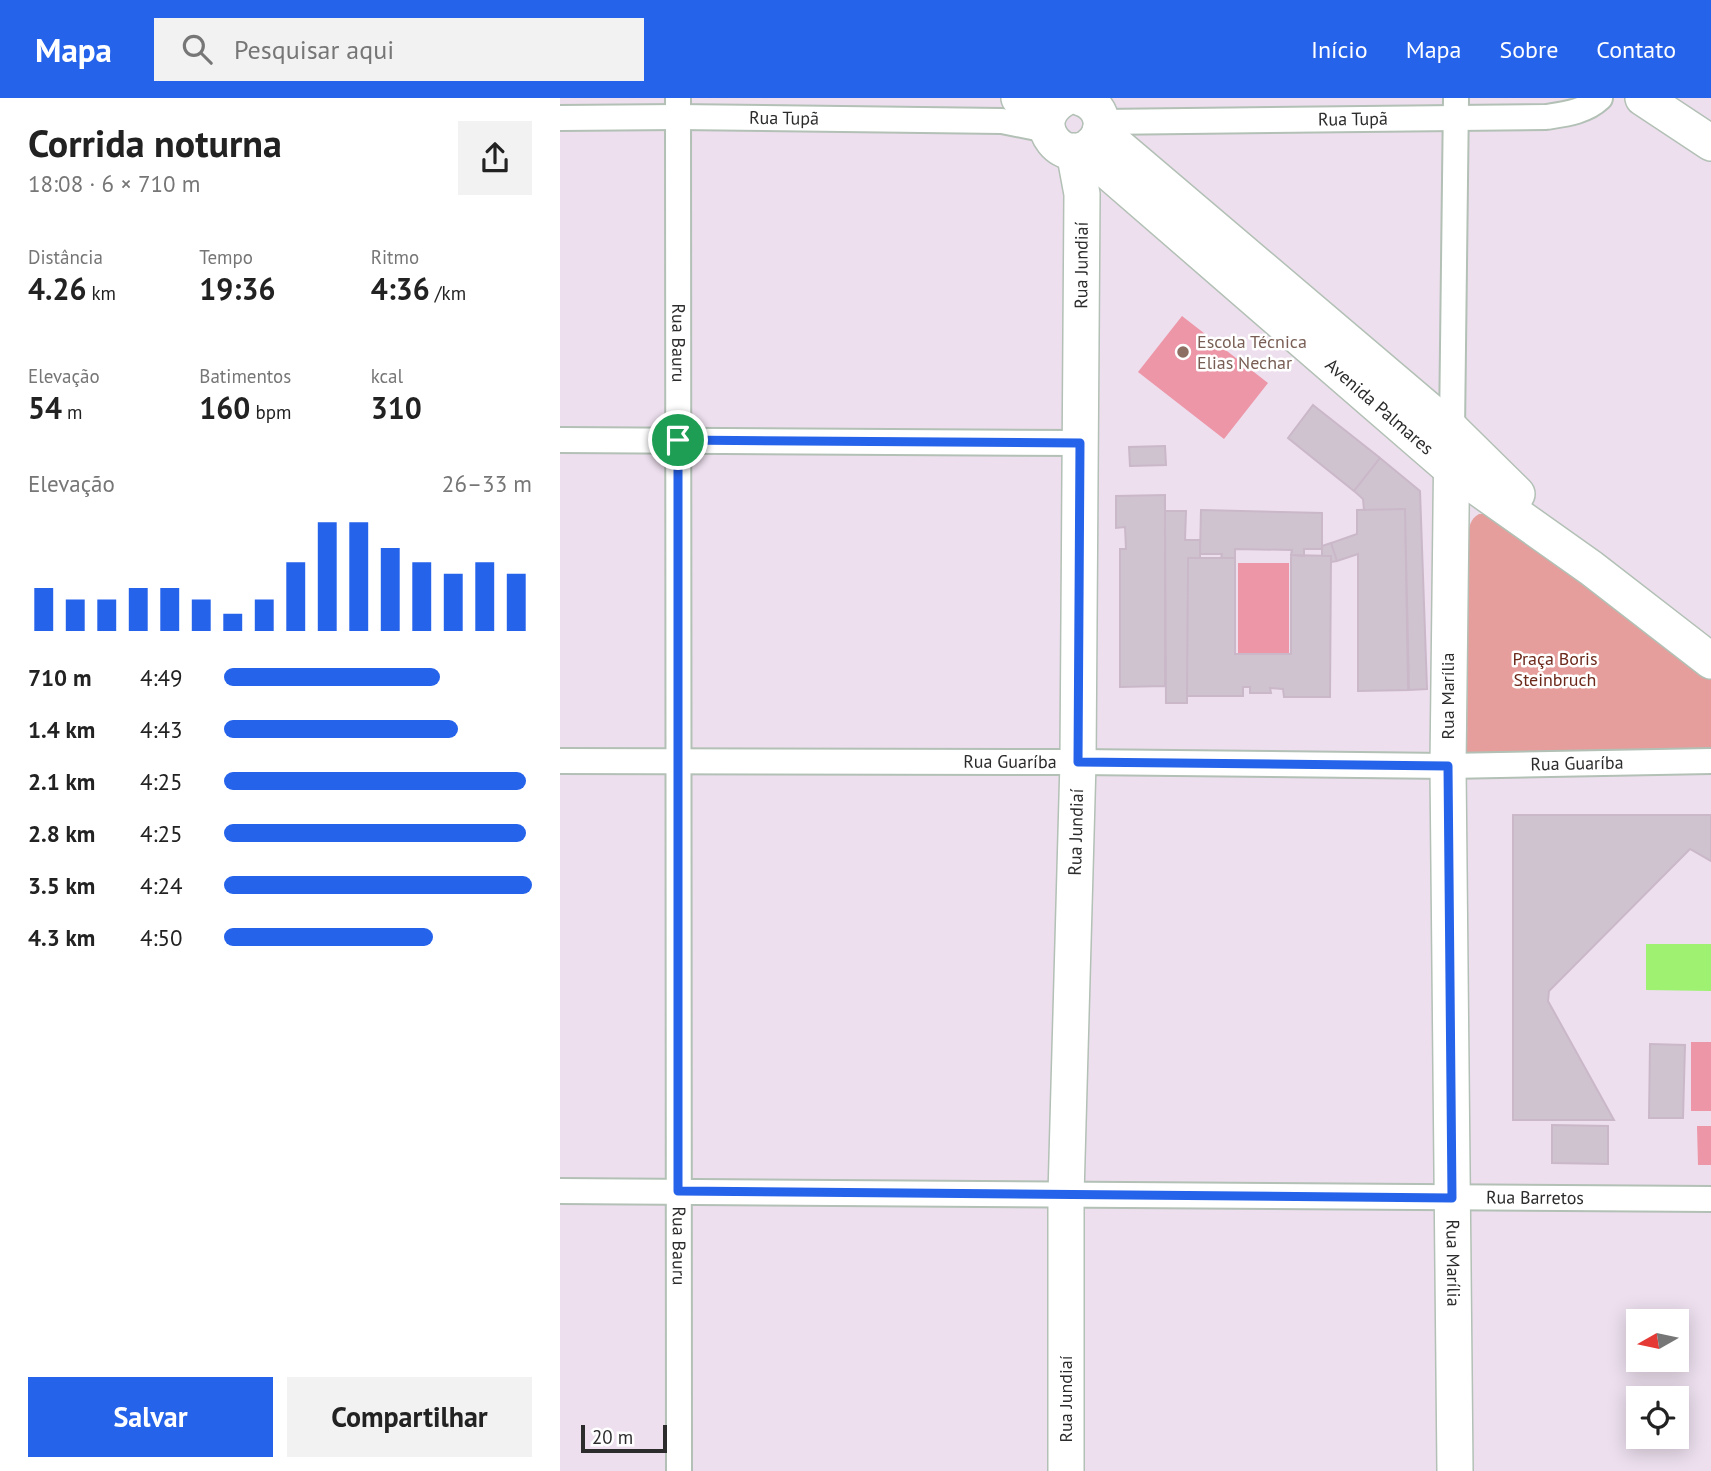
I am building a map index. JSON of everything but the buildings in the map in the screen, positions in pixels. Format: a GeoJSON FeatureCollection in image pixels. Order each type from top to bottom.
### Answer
{"type":"FeatureCollection","features":[{"type":"Feature","properties":{"kind":"street","name":"Avenida Palmares"},"geometry":{"type":"LineString","coordinates":[[1019,98],[1075,116],[1451,430],[1591,568]]}},
{"type":"Feature","properties":{"kind":"street","name":"Rua Tupã"},"geometry":{"type":"LineString","coordinates":[[560,118],[678,107],[1002,121],[1075,116],[1456,108],[1546,117],[1571,113],[1593,105],[1600,98]]}},
{"type":"Feature","properties":{"kind":"street"},"geometry":{"type":"LineString","coordinates":[[1643,98],[1711,143]]}},
{"type":"Feature","properties":{"kind":"street","name":"Rua Bauru"},"geometry":{"type":"LineString","coordinates":[[678,107],[679,1471]]}},
{"type":"Feature","properties":{"kind":"street"},"geometry":{"type":"LineString","coordinates":[[1451,430],[1456,108]]}},
{"type":"Feature","properties":{"kind":"street","name":"Avenida Palmares"},"geometry":{"type":"LineString","coordinates":[[1075,116],[1450,468],[1591,568],[1711,661]]}},
{"type":"Feature","properties":{"kind":"street","name":"Rua Jundiaí"},"geometry":{"type":"LineString","coordinates":[[1066,1471],[1066,1195],[1078,762],[1082,194],[1075,116]]}},
{"type":"Feature","properties":{"kind":"street","name":"Rua Marília"},"geometry":{"type":"LineString","coordinates":[[1451,430],[1448,766],[1455,1471]]}},
{"type":"Feature","properties":{"kind":"street"},"geometry":{"type":"LineString","coordinates":[[560,440],[1080,443]]}},
{"type":"Feature","properties":{"kind":"street","name":"Rua Guaríba"},"geometry":{"type":"LineString","coordinates":[[560,761],[1448,766],[1711,761]]}},
{"type":"Feature","properties":{"kind":"street","name":"Rua Barretos"},"geometry":{"type":"LineString","coordinates":[[560,1191],[1711,1199]]}},
{"type":"Feature","properties":{"kind":"green space","name":"Praça Boris Steinbruch"},"geometry":{"type":"Polygon","coordinates":[[[1479,514],[1498,517],[1711,680],[1711,748],[1490,761],[1472,758],[1467,752],[1468,536],[1472,521],[1479,514]]]}},
{"type":"Feature","properties":{"kind":"shaded area"},"geometry":{"type":"Polygon","coordinates":[[[1182,316],[1268,383],[1224,439],[1138,372],[1182,316]]]}},
{"type":"Feature","properties":{"kind":"shaded area"},"geometry":{"type":"Polygon","coordinates":[[[1238,563],[1289,563],[1289,653],[1238,653],[1238,563]]]}},
{"type":"Feature","properties":{"kind":"shaded area"},"geometry":{"type":"Polygon","coordinates":[[[1646,944],[1711,944],[1711,991],[1646,990],[1646,944]]]}},
{"type":"Feature","properties":{"kind":"shaded area"},"geometry":{"type":"Polygon","coordinates":[[[1691,1042],[1711,1042],[1711,1111],[1691,1111],[1691,1042]]]}},
{"type":"Feature","properties":{"kind":"shaded area"},"geometry":{"type":"Polygon","coordinates":[[[1697,1126],[1711,1126],[1711,1165],[1698,1165],[1697,1126]]]}},
{"type":"Feature","properties":{"kind":"place","name":"Escola Técnica Elias Nechar"},"geometry":{"type":"Point","coordinates":[1183,352]}},
{"type":"Feature","properties":{"kind":"route"},"geometry":{"type":"LineString","coordinates":[[678,440],[1080,443],[1078,762],[1448,766],[1452,1198],[678,1191],[678,440]]}}]}
